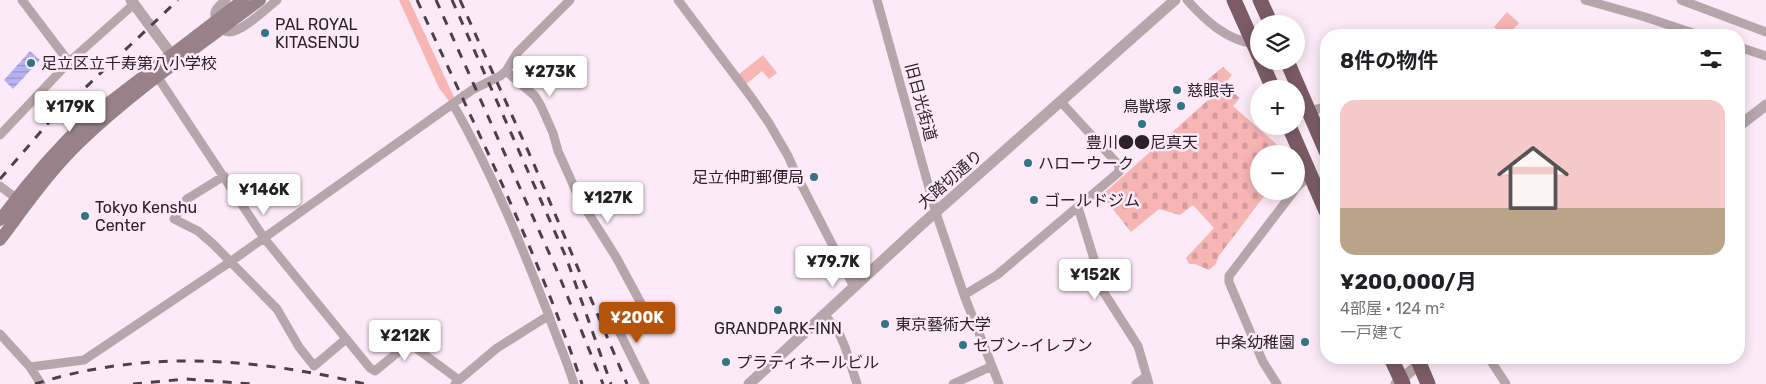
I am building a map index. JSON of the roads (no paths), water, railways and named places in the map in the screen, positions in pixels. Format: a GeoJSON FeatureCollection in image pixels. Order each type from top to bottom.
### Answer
{"type":"FeatureCollection","features":[{"type":"Feature","properties":{"kind":"highway"},"geometry":{"type":"LineString","coordinates":[[1234,0],[1250,36]]}},
{"type":"Feature","properties":{"kind":"highway"},"geometry":{"type":"LineString","coordinates":[[1260,0],[1267,15]]}},
{"type":"Feature","properties":{"kind":"highway"},"geometry":{"type":"LineString","coordinates":[[1291,70],[1320,137]]}},
{"type":"Feature","properties":{"kind":"highway"},"geometry":{"type":"LineString","coordinates":[[1293,135],[1320,198]]}},
{"type":"Feature","properties":{"kind":"highway"},"geometry":{"type":"LineString","coordinates":[[1393,364],[1400,383]]}},
{"type":"Feature","properties":{"kind":"highway"},"geometry":{"type":"LineString","coordinates":[[1422,364],[1428,384]]}},
{"type":"Feature","properties":{"kind":"main road"},"geometry":{"type":"LineString","coordinates":[[219,24],[243,0]]}},
{"type":"Feature","properties":{"kind":"main road"},"geometry":{"type":"LineString","coordinates":[[0,220],[46,180],[78,144],[156,73],[219,24],[260,0]]}},
{"type":"Feature","properties":{"kind":"main road"},"geometry":{"type":"LineString","coordinates":[[0,240],[21,202]]}},
{"type":"Feature","properties":{"kind":"street"},"geometry":{"type":"LineString","coordinates":[[22,0],[69,62]]}},
{"type":"Feature","properties":{"kind":"street"},"geometry":{"type":"LineString","coordinates":[[226,0],[216,10],[214,15],[226,32],[232,32],[242,27],[278,0]]}},
{"type":"Feature","properties":{"kind":"street"},"geometry":{"type":"LineString","coordinates":[[30,367],[84,360],[230,262],[472,90],[500,76],[506,71],[517,53],[570,0]]}},
{"type":"Feature","properties":{"kind":"street"},"geometry":{"type":"LineString","coordinates":[[678,0],[769,123],[788,156],[854,287]]}},
{"type":"Feature","properties":{"kind":"street","name":"旧日光街道"},"geometry":{"type":"LineString","coordinates":[[876,0],[936,213],[964,294],[999,384]]}},
{"type":"Feature","properties":{"kind":"street","name":"大踏切通り"},"geometry":{"type":"LineString","coordinates":[[749,384],[936,213],[1175,0]]}},
{"type":"Feature","properties":{"kind":"street"},"geometry":{"type":"LineString","coordinates":[[1187,0],[1214,26],[1231,38],[1250,47]]}},
{"type":"Feature","properties":{"kind":"street"},"geometry":{"type":"LineString","coordinates":[[1585,0],[1681,29]]}},
{"type":"Feature","properties":{"kind":"street"},"geometry":{"type":"LineString","coordinates":[[1682,0],[1766,32]]}},
{"type":"Feature","properties":{"kind":"street"},"geometry":{"type":"LineString","coordinates":[[0,135],[69,62],[133,2],[174,58]]}},
{"type":"Feature","properties":{"kind":"street"},"geometry":{"type":"LineString","coordinates":[[1745,49],[1766,56]]}},
{"type":"Feature","properties":{"kind":"street"},"geometry":{"type":"LineString","coordinates":[[506,71],[535,96],[541,106],[553,133],[558,151],[580,200],[616,257],[644,308],[639,314],[618,329],[645,384]]}},
{"type":"Feature","properties":{"kind":"street"},"geometry":{"type":"LineString","coordinates":[[156,73],[264,238],[370,368],[375,371],[409,343],[457,382],[498,348],[548,316]]}},
{"type":"Feature","properties":{"kind":"street"},"geometry":{"type":"LineString","coordinates":[[964,294],[997,275],[1119,172],[1119,166],[1061,102]]}},
{"type":"Feature","properties":{"kind":"street"},"geometry":{"type":"LineString","coordinates":[[453,104],[511,224],[534,277],[574,384]]}},
{"type":"Feature","properties":{"kind":"street"},"geometry":{"type":"LineString","coordinates":[[1745,121],[1766,105]]}},
{"type":"Feature","properties":{"kind":"street"},"geometry":{"type":"LineString","coordinates":[[1309,111],[1320,108]]}},
{"type":"Feature","properties":{"kind":"street"},"geometry":{"type":"LineString","coordinates":[[1305,180],[1310,175]]}},
{"type":"Feature","properties":{"kind":"street"},"geometry":{"type":"LineString","coordinates":[[224,176],[187,200],[174,219],[198,231],[277,309],[299,347],[314,366],[346,339]]}},
{"type":"Feature","properties":{"kind":"street"},"geometry":{"type":"LineString","coordinates":[[0,186],[21,202]]}},
{"type":"Feature","properties":{"kind":"street"},"geometry":{"type":"LineString","coordinates":[[1277,384],[1263,362],[1229,282],[1229,276],[1287,200]]}},
{"type":"Feature","properties":{"kind":"street"},"geometry":{"type":"LineString","coordinates":[[1078,207],[1094,259],[1092,274],[1138,346],[1148,380],[1136,384]]}},
{"type":"Feature","properties":{"kind":"street"},"geometry":{"type":"LineString","coordinates":[[824,314],[838,331],[857,384]]}},
{"type":"Feature","properties":{"kind":"street"},"geometry":{"type":"LineString","coordinates":[[0,334],[30,367],[41,384]]}},
{"type":"Feature","properties":{"kind":"street"},"geometry":{"type":"LineString","coordinates":[[1400,383],[1417,364]]}},
{"type":"Feature","properties":{"kind":"street"},"geometry":{"type":"LineString","coordinates":[[1492,364],[1506,384]]}},
{"type":"Feature","properties":{"kind":"street"},"geometry":{"type":"LineString","coordinates":[[953,384],[992,366]]}},
{"type":"Feature","properties":{"kind":"railway"},"geometry":{"type":"LineString","coordinates":[[0,179],[50,121],[178,0]]}},
{"type":"Feature","properties":{"kind":"railway"},"geometry":{"type":"LineString","coordinates":[[417,0],[526,238],[565,335],[582,384]]}},
{"type":"Feature","properties":{"kind":"railway"},"geometry":{"type":"LineString","coordinates":[[436,0],[558,273],[603,384]]}},
{"type":"Feature","properties":{"kind":"railway"},"geometry":{"type":"LineString","coordinates":[[452,0],[566,257],[611,384]]}},
{"type":"Feature","properties":{"kind":"railway"},"geometry":{"type":"LineString","coordinates":[[460,0],[533,162],[627,384]]}},
{"type":"Feature","properties":{"kind":"railway"},"geometry":{"type":"LineString","coordinates":[[35,384],[76,373],[118,366],[200,361],[282,368],[365,384]]}},
{"type":"Feature","properties":{"kind":"railway"},"geometry":{"type":"LineString","coordinates":[[133,384],[186,379],[252,384]]}},
{"type":"Feature","properties":{"kind":"place","name":"PAL ROYAL KITASENJU"},"geometry":{"type":"Point","coordinates":[265,33]}},
{"type":"Feature","properties":{"kind":"place","name":"足立区立千寿第八小学校"},"geometry":{"type":"Point","coordinates":[31,63]}},
{"type":"Feature","properties":{"kind":"place","name":"慈眼寺"},"geometry":{"type":"Point","coordinates":[1177,90]}},
{"type":"Feature","properties":{"kind":"place","name":"鳥獣塚"},"geometry":{"type":"Point","coordinates":[1181,106]}},
{"type":"Feature","properties":{"kind":"place","name":"豊川●●尼真天"},"geometry":{"type":"Point","coordinates":[1142,124]}},
{"type":"Feature","properties":{"kind":"place","name":"ハローウーク"},"geometry":{"type":"Point","coordinates":[1028,163]}},
{"type":"Feature","properties":{"kind":"place","name":"足立仲町郵便局"},"geometry":{"type":"Point","coordinates":[814,177]}},
{"type":"Feature","properties":{"kind":"place","name":"ゴールドジム"},"geometry":{"type":"Point","coordinates":[1034,200]}},
{"type":"Feature","properties":{"kind":"place","name":"Tokyo Kenshu Center"},"geometry":{"type":"Point","coordinates":[85,216]}},
{"type":"Feature","properties":{"kind":"place","name":"GRANDPARK-INN"},"geometry":{"type":"Point","coordinates":[778,310]}},
{"type":"Feature","properties":{"kind":"place","name":"東京藝術大学"},"geometry":{"type":"Point","coordinates":[885,324]}},
{"type":"Feature","properties":{"kind":"place","name":"中条幼稚園"},"geometry":{"type":"Point","coordinates":[1305,342]}},
{"type":"Feature","properties":{"kind":"place","name":"セブン-イレブン"},"geometry":{"type":"Point","coordinates":[963,345]}},
{"type":"Feature","properties":{"kind":"place","name":"プラティネールビル"},"geometry":{"type":"Point","coordinates":[726,362]}}]}
